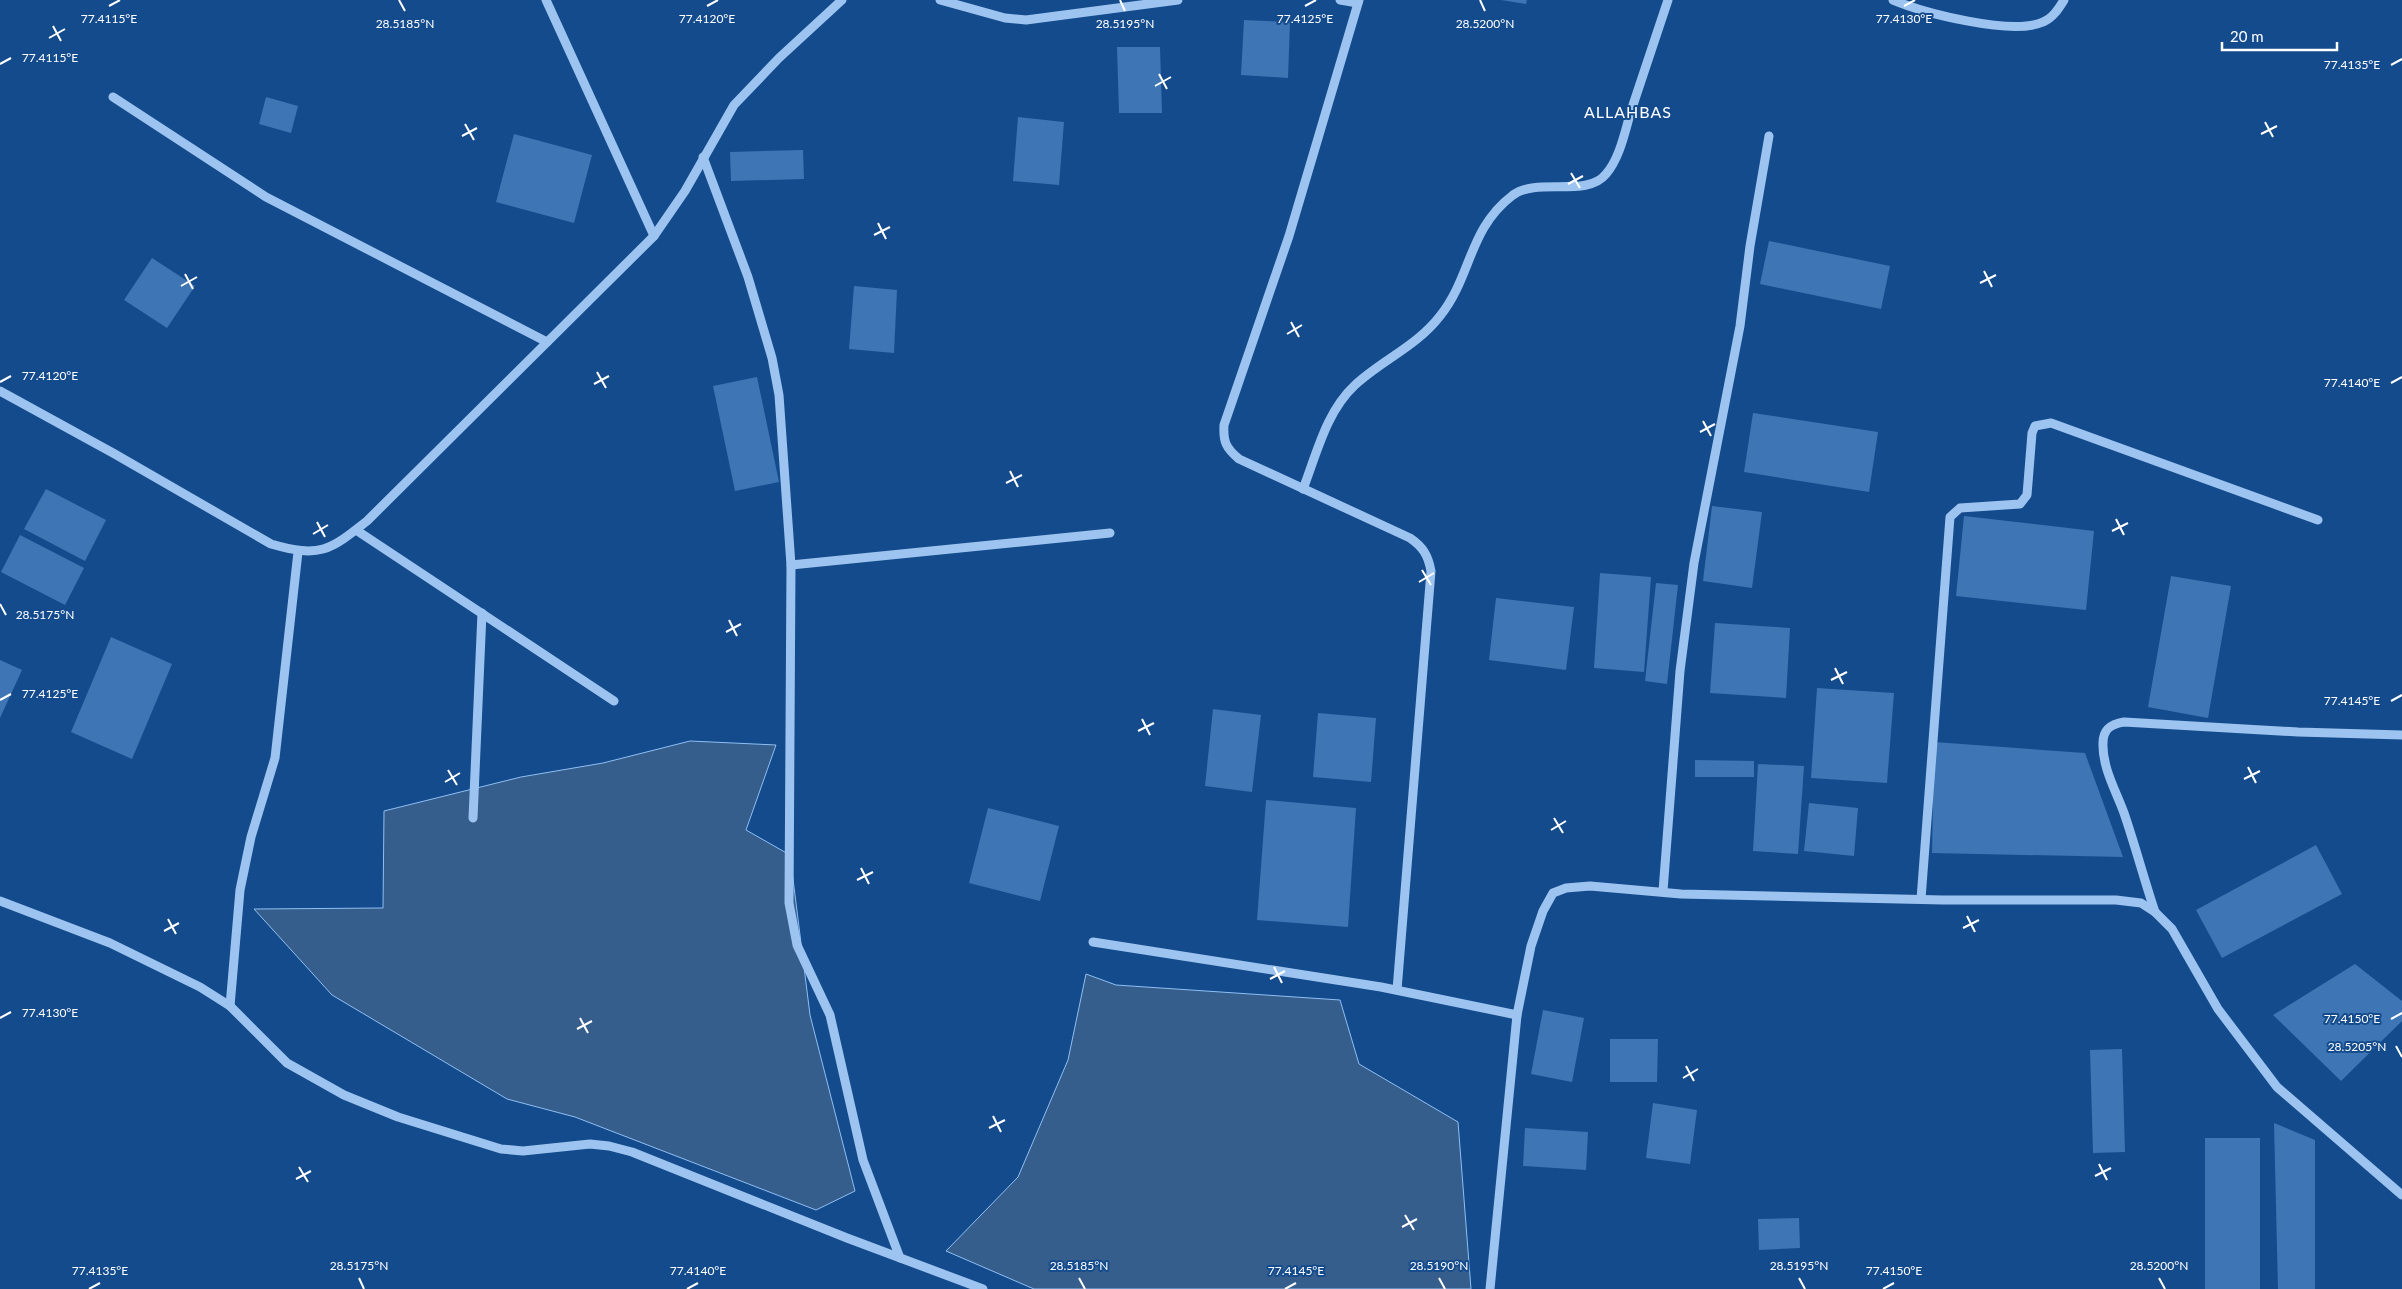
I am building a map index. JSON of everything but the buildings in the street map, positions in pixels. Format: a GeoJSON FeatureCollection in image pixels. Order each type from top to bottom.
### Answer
{"type":"FeatureCollection","features":[{"type":"Feature","properties":{"kind":"street"},"geometry":{"type":"LineString","coordinates":[[546,0],[654,236]]}},
{"type":"Feature","properties":{"kind":"street"},"geometry":{"type":"LineString","coordinates":[[0,391],[113,453],[271,544],[298,552],[318,551],[341,541],[367,521],[654,236],[685,191],[734,105],[748,89],[842,0]]}},
{"type":"Feature","properties":{"kind":"street"},"geometry":{"type":"LineString","coordinates":[[940,0],[1005,18],[1026,20],[1178,0]]}},
{"type":"Feature","properties":{"kind":"street"},"geometry":{"type":"LineString","coordinates":[[1340,0],[1359,2],[1289,236],[1224,425],[1223,440],[1228,450],[1239,459],[1410,538],[1420,545],[1428,557],[1431,571],[1397,990]]}},
{"type":"Feature","properties":{"kind":"street"},"geometry":{"type":"LineString","coordinates":[[1303,489],[1331,416],[1340,401],[1356,384],[1420,338],[1439,317],[1451,301],[1476,240],[1491,214],[1522,190],[1596,183],[1608,172],[1624,134],[1668,0]]}},
{"type":"Feature","properties":{"kind":"street"},"geometry":{"type":"LineString","coordinates":[[1893,0],[1925,12],[1967,20],[2023,26],[2045,22],[2058,10],[2064,0]]}},
{"type":"Feature","properties":{"kind":"street"},"geometry":{"type":"LineString","coordinates":[[113,98],[266,197],[547,342]]}},
{"type":"Feature","properties":{"kind":"street"},"geometry":{"type":"LineString","coordinates":[[1663,891],[1680,671],[1693,573],[1740,326],[1750,246],[1769,136]]}},
{"type":"Feature","properties":{"kind":"street"},"geometry":{"type":"LineString","coordinates":[[703,157],[748,277],[772,358],[784,435],[791,565],[789,903],[797,945],[830,1015],[863,1160],[900,1258]]}},
{"type":"Feature","properties":{"kind":"street"},"geometry":{"type":"LineString","coordinates":[[1921,899],[1950,517],[1960,508],[2020,504],[2025,500],[2028,495],[2032,433],[2035,426],[2051,422],[2318,520]]}},
{"type":"Feature","properties":{"kind":"street"},"geometry":{"type":"LineString","coordinates":[[356,530],[614,701]]}},
{"type":"Feature","properties":{"kind":"street"},"geometry":{"type":"LineString","coordinates":[[791,565],[1110,533]]}},
{"type":"Feature","properties":{"kind":"street"},"geometry":{"type":"LineString","coordinates":[[230,1006],[240,890],[251,837],[277,748],[298,552]]}},
{"type":"Feature","properties":{"kind":"street"},"geometry":{"type":"LineString","coordinates":[[473,818],[482,614]]}},
{"type":"Feature","properties":{"kind":"street"},"geometry":{"type":"LineString","coordinates":[[2155,912],[2124,814],[2104,760],[2103,742],[2106,730],[2109,727],[2124,722],[2298,732],[2402,735]]}},
{"type":"Feature","properties":{"kind":"street"},"geometry":{"type":"LineString","coordinates":[[1490,1289],[1518,1015],[1531,946],[1543,911],[1553,893],[1566,888],[1590,886],[1681,894],[1921,899],[2116,900],[2141,903],[2155,912],[2172,929],[2218,1009],[2277,1086],[2402,1195]]}},
{"type":"Feature","properties":{"kind":"street"},"geometry":{"type":"LineString","coordinates":[[0,901],[110,943],[200,987],[230,1006],[288,1063],[344,1095],[398,1117],[501,1149],[523,1151],[590,1144],[625,1150],[983,1289]]}},
{"type":"Feature","properties":{"kind":"street"},"geometry":{"type":"LineString","coordinates":[[1092,942],[1240,963],[1397,990],[1518,1015]]}},
{"type":"Feature","properties":{"kind":"water"},"geometry":{"type":"Polygon","coordinates":[[[690,741],[776,745],[746,830],[790,855],[810,1015],[855,1191],[816,1210],[575,1117],[507,1099],[332,995],[254,909],[383,908],[384,811],[521,777],[603,763],[690,741]]]}},
{"type":"Feature","properties":{"kind":"water"},"geometry":{"type":"Polygon","coordinates":[[[1086,974],[1116,985],[1340,1000],[1359,1064],[1458,1122],[1471,1289],[1034,1289],[946,1251],[1018,1177],[1068,1060],[1086,974]]]}},
{"type":"Feature","properties":{"kind":"district","name":"ALLAHBAS"},"geometry":{"type":"Point","coordinates":[1628,111]}}]}
